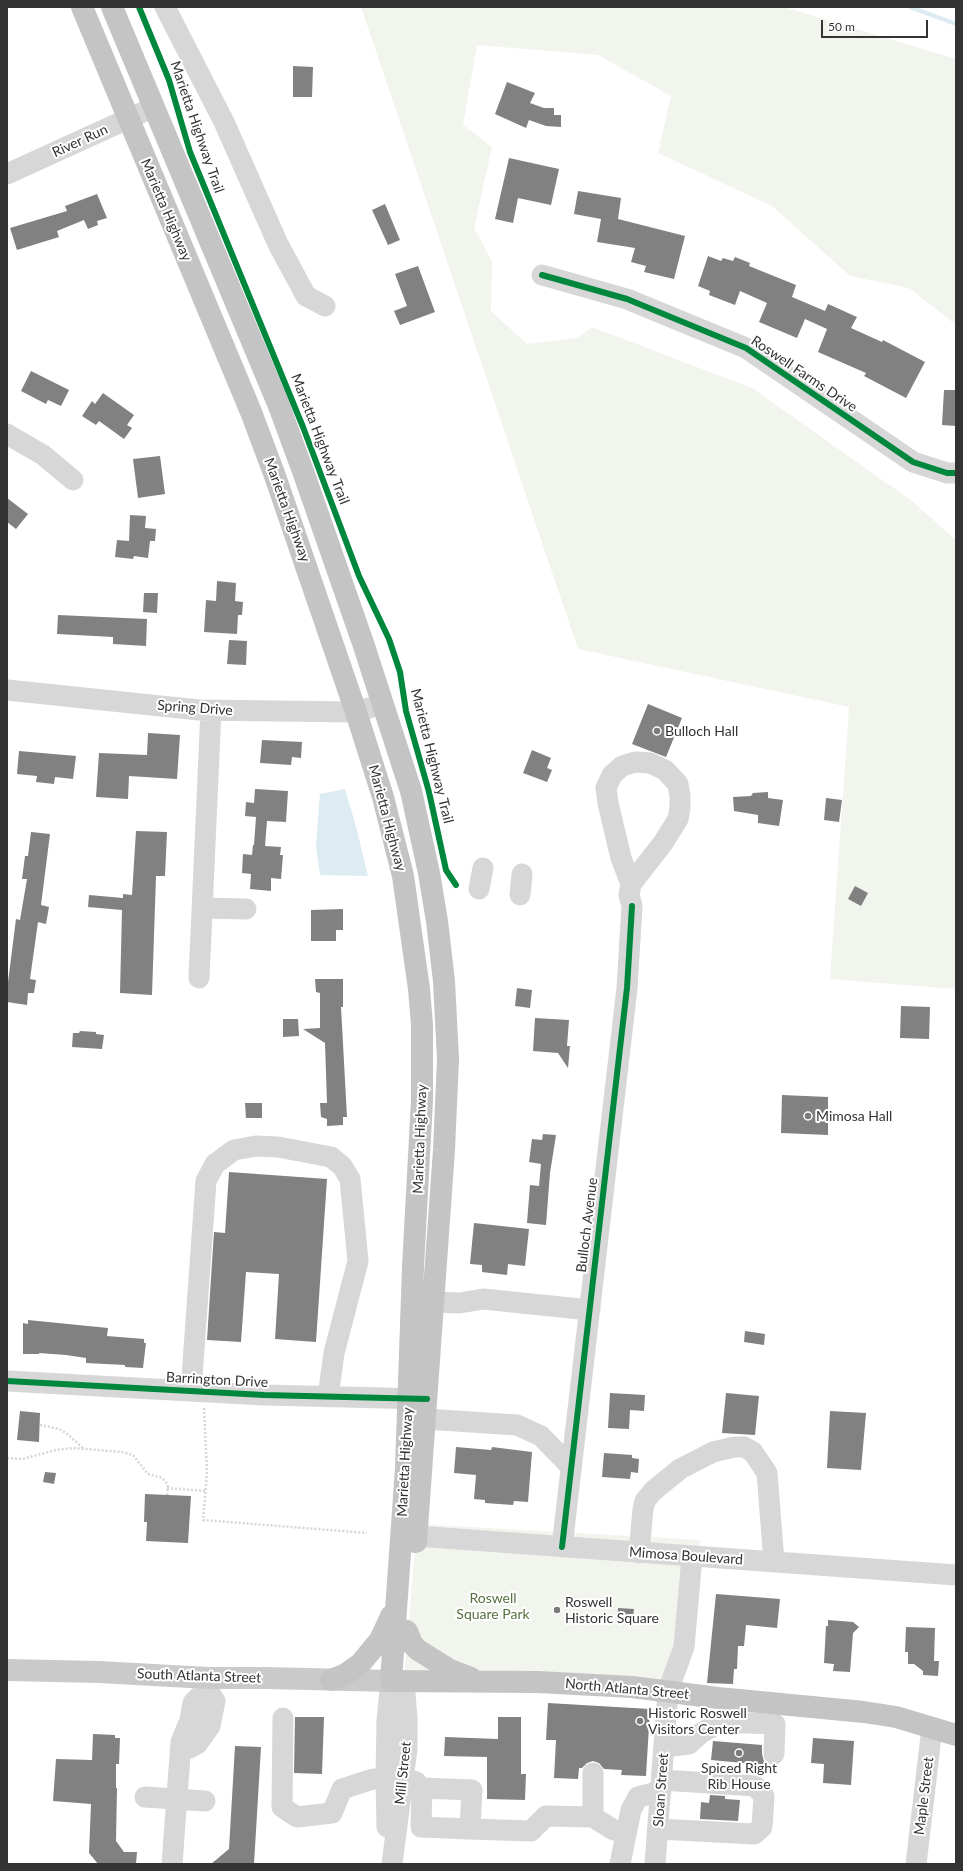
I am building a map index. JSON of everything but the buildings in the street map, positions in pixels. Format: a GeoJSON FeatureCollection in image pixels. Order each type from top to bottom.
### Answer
{"type":"FeatureCollection","features":[{"type":"Feature","properties":{"kind":"highway","name":"Marietta Highway"},"geometry":{"type":"LineString","coordinates":[[82,7],[251,412],[299,543],[356,712],[383,797],[403,876],[414,947],[421,1019],[422,1107],[413,1267],[420,1405],[416,1536],[407,1630],[397,1681]]}},
{"type":"Feature","properties":{"kind":"highway","name":"Marietta Highway"},"geometry":{"type":"LineString","coordinates":[[112,7],[287,429],[333,554],[411,791],[421,834],[437,921],[444,980],[448,1059],[447,1097],[434,1302],[397,1592],[397,1681]]}},
{"type":"Feature","properties":{"kind":"highway"},"geometry":{"type":"LineString","coordinates":[[331,1680],[344,1675],[360,1664],[380,1640],[393,1610],[397,1592]]}},
{"type":"Feature","properties":{"kind":"highway"},"geometry":{"type":"LineString","coordinates":[[407,1630],[412,1644],[418,1650],[450,1670],[481,1681]]}},
{"type":"Feature","properties":{"kind":"highway","name":"North Atlanta Street"},"geometry":{"type":"LineString","coordinates":[[397,1681],[481,1681],[595,1684],[668,1691],[718,1698],[864,1712],[896,1718],[956,1735]]}},
{"type":"Feature","properties":{"kind":"main road","name":"South Atlanta Street"},"geometry":{"type":"LineString","coordinates":[[7,1670],[99,1672],[207,1684],[265,1678],[397,1681]]}},
{"type":"Feature","properties":{"kind":"street"},"geometry":{"type":"LineString","coordinates":[[165,7],[224,122],[278,244],[306,296],[325,306]]}},
{"type":"Feature","properties":{"kind":"street","name":"River Run"},"geometry":{"type":"LineString","coordinates":[[7,174],[154,108]]}},
{"type":"Feature","properties":{"kind":"street","name":"Roswell Farms Drive"},"geometry":{"type":"LineString","coordinates":[[542,275],[626,299],[746,348],[913,462],[947,473],[956,473]]}},
{"type":"Feature","properties":{"kind":"street"},"geometry":{"type":"LineString","coordinates":[[7,434],[43,455],[73,480]]}},
{"type":"Feature","properties":{"kind":"street","name":"Spring Drive"},"geometry":{"type":"LineString","coordinates":[[7,690],[211,710],[356,712],[382,704]]}},
{"type":"Feature","properties":{"kind":"street"},"geometry":{"type":"LineString","coordinates":[[199,978],[211,710]]}},
{"type":"Feature","properties":{"kind":"street"},"geometry":{"type":"LineString","coordinates":[[635,762],[650,763],[665,770],[678,784],[680,796],[678,819],[663,843],[631,884],[621,858],[606,788],[612,775],[622,766],[635,762]]}},
{"type":"Feature","properties":{"kind":"street"},"geometry":{"type":"LineString","coordinates":[[479,889],[483,868]]}},
{"type":"Feature","properties":{"kind":"street"},"geometry":{"type":"LineString","coordinates":[[520,895],[522,874]]}},
{"type":"Feature","properties":{"kind":"street","name":"Bulloch Avenue"},"geometry":{"type":"LineString","coordinates":[[562,1547],[627,988],[632,906],[629,896],[631,884]]}},
{"type":"Feature","properties":{"kind":"street"},"geometry":{"type":"LineString","coordinates":[[202,908],[246,910]]}},
{"type":"Feature","properties":{"kind":"street"},"geometry":{"type":"LineString","coordinates":[[196,1391],[206,1181],[216,1164],[234,1150],[256,1146],[278,1147],[331,1157],[342,1166],[350,1179],[358,1260],[334,1352],[328,1397]]}},
{"type":"Feature","properties":{"kind":"street"},"geometry":{"type":"LineString","coordinates":[[434,1302],[460,1303],[483,1299],[590,1310]]}},
{"type":"Feature","properties":{"kind":"street","name":"Barrington Drive"},"geometry":{"type":"LineString","coordinates":[[7,1381],[328,1397],[420,1405],[517,1425],[541,1436],[571,1467]]}},
{"type":"Feature","properties":{"kind":"street"},"geometry":{"type":"LineString","coordinates":[[639,1553],[643,1509],[645,1501],[653,1491],[680,1469],[713,1452],[734,1447],[744,1447],[753,1452],[761,1461],[767,1473],[774,1562]]}},
{"type":"Feature","properties":{"kind":"street","name":"Mimosa Boulevard"},"geometry":{"type":"LineString","coordinates":[[416,1536],[956,1575]]}},
{"type":"Feature","properties":{"kind":"street","name":"Sloan Street"},"geometry":{"type":"LineString","coordinates":[[656,1864],[668,1691],[684,1647],[692,1557]]}},
{"type":"Feature","properties":{"kind":"street","name":"Mill Street"},"geometry":{"type":"LineString","coordinates":[[392,1864],[386,1821],[407,1718],[397,1681]]}},
{"type":"Feature","properties":{"kind":"street"},"geometry":{"type":"LineString","coordinates":[[172,1864],[181,1742],[190,1720],[193,1704],[207,1684]]}},
{"type":"Feature","properties":{"kind":"street"},"geometry":{"type":"LineString","coordinates":[[283,1718],[282,1807],[297,1817],[332,1812],[342,1789],[372,1779],[395,1778],[416,1782],[422,1788],[472,1790],[470,1829]]}},
{"type":"Feature","properties":{"kind":"street"},"geometry":{"type":"LineString","coordinates":[[664,1747],[689,1744],[701,1734],[721,1722],[775,1724],[774,1754]]}},
{"type":"Feature","properties":{"kind":"street","name":"Maple Street"},"geometry":{"type":"LineString","coordinates":[[916,1864],[932,1728]]}},
{"type":"Feature","properties":{"kind":"street"},"geometry":{"type":"LineString","coordinates":[[593,1773],[593,1817]]}},
{"type":"Feature","properties":{"kind":"street"},"geometry":{"type":"LineString","coordinates":[[620,1864],[631,1810],[638,1797],[661,1785],[755,1786],[764,1796],[762,1827],[754,1834],[658,1829]]}},
{"type":"Feature","properties":{"kind":"street"},"geometry":{"type":"LineString","coordinates":[[422,1788],[421,1826],[531,1831],[546,1816],[593,1817],[612,1829],[626,1834]]}},
{"type":"Feature","properties":{"kind":"street"},"geometry":{"type":"LineString","coordinates":[[144,1797],[205,1801]]}},
{"type":"Feature","properties":{"kind":"path"},"geometry":{"type":"LineString","coordinates":[[196,1391],[207,1451],[207,1473],[203,1520],[367,1533]]}},
{"type":"Feature","properties":{"kind":"path"},"geometry":{"type":"LineString","coordinates":[[40,1425],[58,1429],[66,1433],[83,1449]]}},
{"type":"Feature","properties":{"kind":"path"},"geometry":{"type":"LineString","coordinates":[[7,1458],[22,1459],[56,1450],[83,1449],[122,1452],[133,1455],[148,1474],[162,1478],[168,1485],[167,1495]]}},
{"type":"Feature","properties":{"kind":"path"},"geometry":{"type":"LineString","coordinates":[[167,1488],[205,1492]]}},
{"type":"Feature","properties":{"kind":"green space"},"geometry":{"type":"Polygon","coordinates":[[[361,7],[784,7],[956,59],[956,325],[909,288],[850,276],[772,206],[658,153],[671,96],[598,55],[477,45],[463,125],[492,147],[474,228],[492,261],[491,311],[527,344],[577,338],[592,327],[752,388],[912,501],[956,540],[956,989],[830,979],[849,707],[578,649],[361,7]]]}},
{"type":"Feature","properties":{"kind":"green space","name":"Roswell Square Park"},"geometry":{"type":"Polygon","coordinates":[[[417,1524],[700,1540],[668,1691],[404,1681],[417,1524]]]}},
{"type":"Feature","properties":{"kind":"shaded area"},"geometry":{"type":"Polygon","coordinates":[[[345,789],[368,876],[320,875],[316,846],[320,794],[345,789]]]}},
{"type":"Feature","properties":{"kind":"waterway"},"geometry":{"type":"LineString","coordinates":[[910,7],[956,24]]}},
{"type":"Feature","properties":{"kind":"cycle path","name":"Marietta Highway Trail"},"geometry":{"type":"LineString","coordinates":[[139,7],[169,80],[190,152],[303,427],[359,576],[389,639],[400,672],[406,711],[429,792],[446,870],[456,885]]}},
{"type":"Feature","properties":{"kind":"cycle path"},"geometry":{"type":"LineString","coordinates":[[542,275],[627,299],[746,348],[913,462],[947,473],[956,473]]}},
{"type":"Feature","properties":{"kind":"cycle path"},"geometry":{"type":"LineString","coordinates":[[562,1547],[627,988],[632,906]]}},
{"type":"Feature","properties":{"kind":"cycle path"},"geometry":{"type":"LineString","coordinates":[[7,1381],[264,1395],[427,1399]]}},
{"type":"Feature","properties":{"kind":"place","name":"Bulloch Hall"},"geometry":{"type":"Point","coordinates":[657,731]}},
{"type":"Feature","properties":{"kind":"place","name":"Mimosa Hall"},"geometry":{"type":"Point","coordinates":[808,1116]}},
{"type":"Feature","properties":{"kind":"place","name":"Roswell Historic Square"},"geometry":{"type":"Point","coordinates":[557,1610]}},
{"type":"Feature","properties":{"kind":"place","name":"Historic Roswell Visitors Center"},"geometry":{"type":"Point","coordinates":[640,1721]}},
{"type":"Feature","properties":{"kind":"place","name":"Spiced Right Rib House"},"geometry":{"type":"Point","coordinates":[739,1753]}}]}
